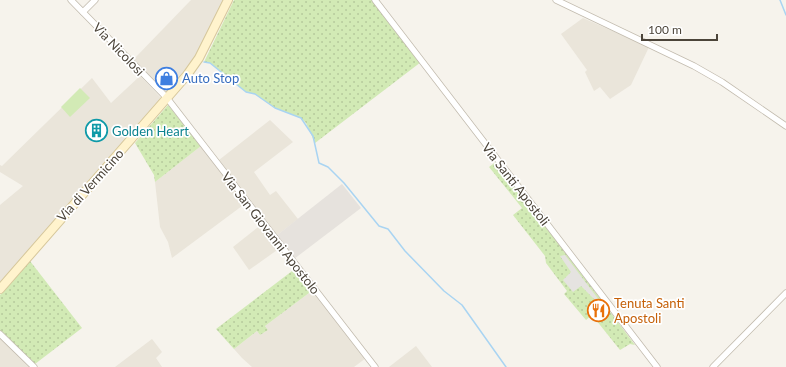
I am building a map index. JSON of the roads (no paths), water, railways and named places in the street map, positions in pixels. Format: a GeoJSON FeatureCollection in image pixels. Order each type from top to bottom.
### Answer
{"type":"FeatureCollection","features":[{"type":"Feature","properties":{"kind":"main road","name":"Via di Vermicino"},"geometry":{"type":"LineString","coordinates":[[0,289],[194,65],[228,0]]}},
{"type":"Feature","properties":{"kind":"street","name":"Via Nicolosi"},"geometry":{"type":"LineString","coordinates":[[71,0],[167,98]]}},
{"type":"Feature","properties":{"kind":"street"},"geometry":{"type":"LineString","coordinates":[[83,12],[95,0]]}},
{"type":"Feature","properties":{"kind":"street","name":"Via Santi Apostoli"},"geometry":{"type":"LineString","coordinates":[[375,0],[657,367]]}},
{"type":"Feature","properties":{"kind":"street"},"geometry":{"type":"LineString","coordinates":[[556,0],[699,68],[786,126]]}},
{"type":"Feature","properties":{"kind":"street","name":"Via San Giovanni Apostolo"},"geometry":{"type":"LineString","coordinates":[[167,98],[375,367]]}},
{"type":"Feature","properties":{"kind":"street"},"geometry":{"type":"LineString","coordinates":[[713,367],[786,293]]}},
{"type":"Feature","properties":{"kind":"street"},"geometry":{"type":"LineString","coordinates":[[0,334],[34,367]]}},
{"type":"Feature","properties":{"kind":"waterway"},"geometry":{"type":"LineString","coordinates":[[780,0],[786,15]]}},
{"type":"Feature","properties":{"kind":"waterway"},"geometry":{"type":"LineString","coordinates":[[204,62],[210,63],[246,92],[255,94],[275,108],[301,118],[313,136],[319,163],[328,167],[344,183],[379,226],[388,229],[405,251],[444,291],[462,305],[506,367]]}},
{"type":"Feature","properties":{"kind":"place","name":"Auto Stop"},"geometry":{"type":"Point","coordinates":[167,78]}},
{"type":"Feature","properties":{"kind":"place","name":"Golden Heart"},"geometry":{"type":"Point","coordinates":[96,131]}},
{"type":"Feature","properties":{"kind":"place","name":"Tenuta Santi Apostoli"},"geometry":{"type":"Point","coordinates":[599,310]}}]}
